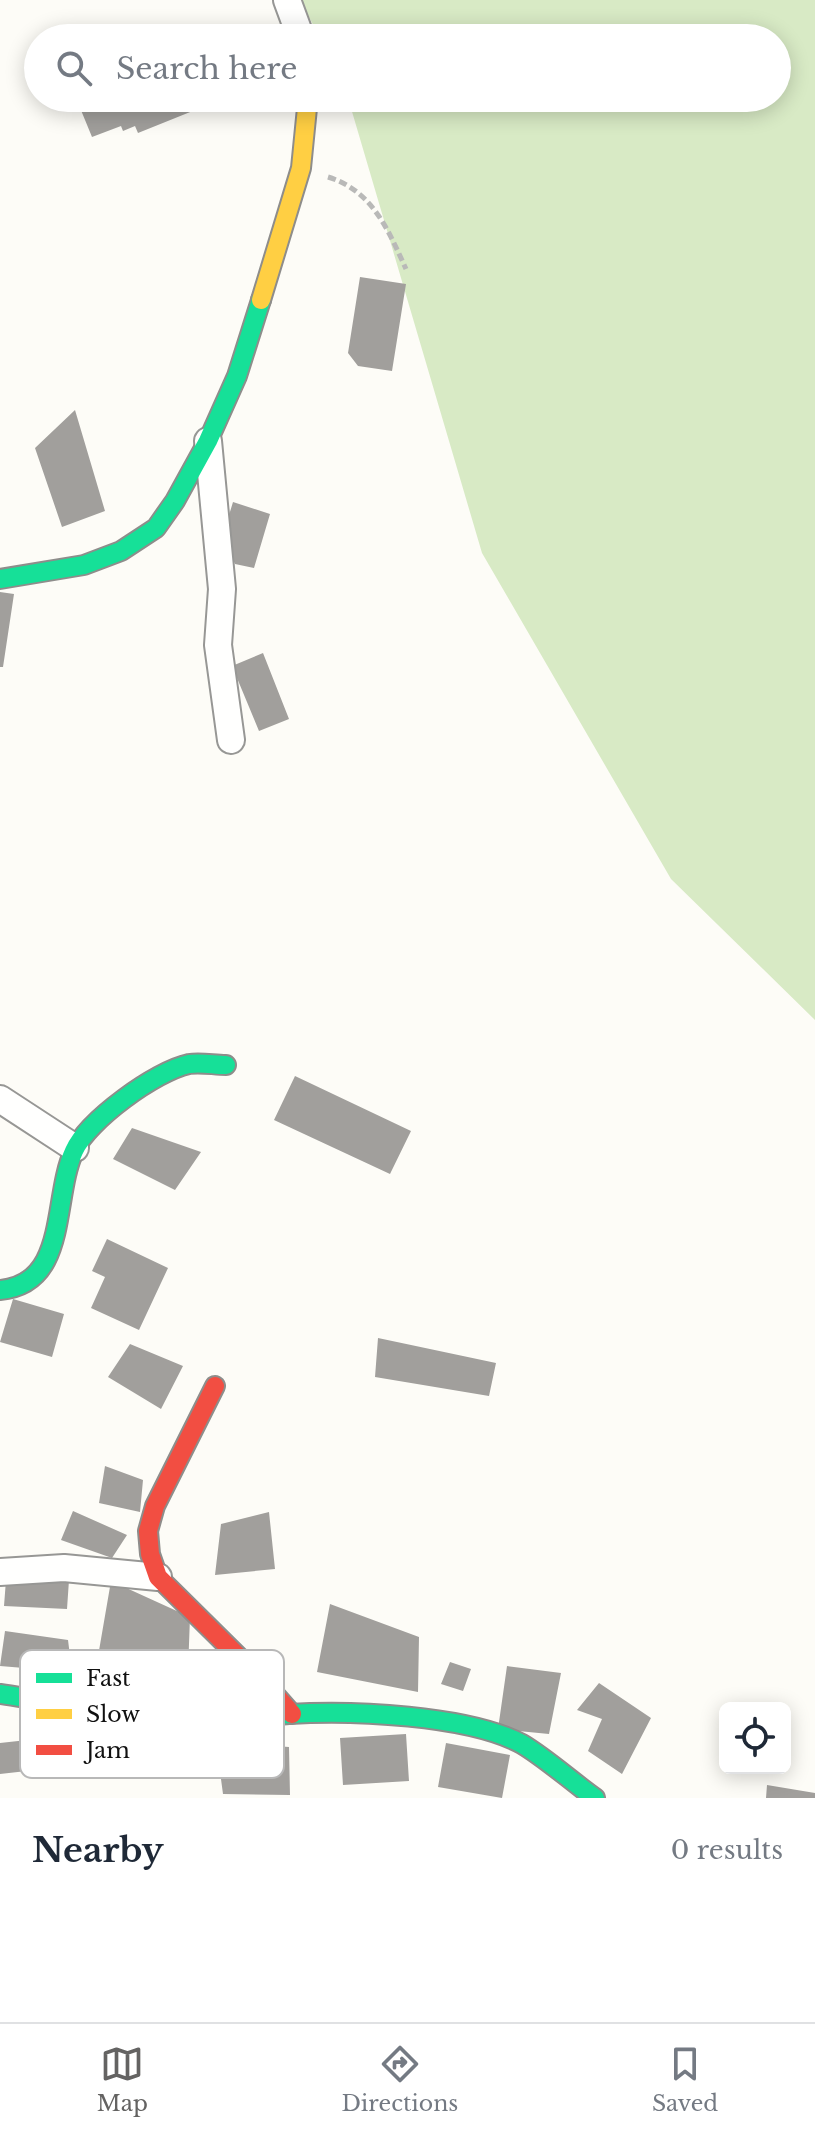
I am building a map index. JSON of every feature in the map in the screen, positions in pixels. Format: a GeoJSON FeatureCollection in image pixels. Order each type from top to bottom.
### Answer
{"type":"FeatureCollection","features":[{"type":"Feature","properties":{"kind":"street"},"geometry":{"type":"LineString","coordinates":[[287,0],[296,24]]}},
{"type":"Feature","properties":{"kind":"street"},"geometry":{"type":"LineString","coordinates":[[0,579],[84,565],[121,551],[156,528],[175,501],[208,441],[237,376],[301,168],[307,112]]}},
{"type":"Feature","properties":{"kind":"street"},"geometry":{"type":"LineString","coordinates":[[208,441],[222,589],[218,645],[231,740]]}},
{"type":"Feature","properties":{"kind":"street"},"geometry":{"type":"LineString","coordinates":[[0,1290],[21,1288],[38,1274],[52,1242],[75,1148],[101,1120],[148,1082],[188,1064],[226,1065]]}},
{"type":"Feature","properties":{"kind":"street"},"geometry":{"type":"LineString","coordinates":[[0,1099],[75,1148]]}},
{"type":"Feature","properties":{"kind":"street"},"geometry":{"type":"LineString","coordinates":[[215,1386],[155,1506],[148,1531],[150,1554],[158,1577],[232,1650]]}},
{"type":"Feature","properties":{"kind":"street"},"geometry":{"type":"LineString","coordinates":[[0,1572],[64,1568],[158,1577]]}},
{"type":"Feature","properties":{"kind":"street"},"geometry":{"type":"LineString","coordinates":[[0,1694],[20,1697]]}},
{"type":"Feature","properties":{"kind":"street"},"geometry":{"type":"LineString","coordinates":[[284,1705],[292,1714]]}},
{"type":"Feature","properties":{"kind":"street"},"geometry":{"type":"LineString","coordinates":[[284,1715],[361,1713],[480,1729],[521,1744],[595,1798]]}},
{"type":"Feature","properties":{"kind":"path"},"geometry":{"type":"LineString","coordinates":[[301,168],[341,181],[364,198],[384,221],[406,269]]}},
{"type":"Feature","properties":{"kind":"green space"},"geometry":{"type":"Polygon","coordinates":[[[300,0],[815,0],[815,1020],[671,879],[482,553],[352,112],[791,112],[791,24],[313,24],[300,0]]]}},
{"type":"Feature","properties":{"kind":"building"},"geometry":{"type":"Polygon","coordinates":[[[82,112],[190,112],[138,133],[135,126],[123,131],[121,126],[92,137],[82,112]]]}},
{"type":"Feature","properties":{"kind":"building"},"geometry":{"type":"Polygon","coordinates":[[[360,277],[406,284],[392,371],[358,366],[348,353],[360,277]]]}},
{"type":"Feature","properties":{"kind":"building"},"geometry":{"type":"Polygon","coordinates":[[[75,410],[105,511],[62,527],[35,448],[75,410]]]}},
{"type":"Feature","properties":{"kind":"building"},"geometry":{"type":"Polygon","coordinates":[[[233,502],[270,514],[254,568],[235,564],[222,538],[233,502]]]}},
{"type":"Feature","properties":{"kind":"building"},"geometry":{"type":"Polygon","coordinates":[[[0,592],[14,594],[3,667],[0,667],[0,592]]]}},
{"type":"Feature","properties":{"kind":"building"},"geometry":{"type":"Polygon","coordinates":[[[263,653],[289,719],[259,731],[232,666],[263,653]]]}},
{"type":"Feature","properties":{"kind":"building"},"geometry":{"type":"Polygon","coordinates":[[[295,1076],[411,1131],[390,1174],[274,1120],[295,1076]]]}},
{"type":"Feature","properties":{"kind":"building"},"geometry":{"type":"Polygon","coordinates":[[[132,1128],[201,1152],[175,1190],[113,1159],[132,1128]]]}},
{"type":"Feature","properties":{"kind":"building"},"geometry":{"type":"Polygon","coordinates":[[[107,1239],[168,1268],[139,1330],[91,1308],[105,1277],[92,1271],[107,1239]]]}},
{"type":"Feature","properties":{"kind":"building"},"geometry":{"type":"Polygon","coordinates":[[[13,1299],[64,1314],[52,1357],[0,1342],[13,1299]]]}},
{"type":"Feature","properties":{"kind":"building"},"geometry":{"type":"Polygon","coordinates":[[[378,1338],[496,1363],[489,1396],[375,1377],[378,1338]]]}},
{"type":"Feature","properties":{"kind":"building"},"geometry":{"type":"Polygon","coordinates":[[[130,1344],[183,1366],[161,1409],[108,1377],[130,1344]]]}},
{"type":"Feature","properties":{"kind":"building"},"geometry":{"type":"Polygon","coordinates":[[[105,1466],[143,1480],[140,1512],[99,1503],[105,1466]]]}},
{"type":"Feature","properties":{"kind":"building"},"geometry":{"type":"Polygon","coordinates":[[[73,1511],[127,1535],[112,1558],[61,1540],[73,1511]]]}},
{"type":"Feature","properties":{"kind":"building"},"geometry":{"type":"Polygon","coordinates":[[[269,1512],[275,1569],[215,1575],[221,1524],[269,1512]]]}},
{"type":"Feature","properties":{"kind":"building"},"geometry":{"type":"Polygon","coordinates":[[[6,1580],[69,1580],[67,1609],[4,1606],[6,1580]]]}},
{"type":"Feature","properties":{"kind":"building"},"geometry":{"type":"Polygon","coordinates":[[[111,1581],[190,1617],[189,1650],[99,1650],[111,1581]]]}},
{"type":"Feature","properties":{"kind":"building"},"geometry":{"type":"Polygon","coordinates":[[[330,1604],[419,1637],[418,1692],[317,1672],[330,1604]]]}},
{"type":"Feature","properties":{"kind":"building"},"geometry":{"type":"Polygon","coordinates":[[[5,1631],[68,1640],[69,1650],[20,1650],[20,1668],[0,1666],[5,1631]]]}},
{"type":"Feature","properties":{"kind":"building"},"geometry":{"type":"Polygon","coordinates":[[[450,1662],[471,1669],[463,1691],[441,1684],[450,1662]]]}},
{"type":"Feature","properties":{"kind":"building"},"geometry":{"type":"Polygon","coordinates":[[[507,1666],[561,1673],[549,1734],[498,1729],[507,1666]]]}},
{"type":"Feature","properties":{"kind":"building"},"geometry":{"type":"Polygon","coordinates":[[[599,1683],[651,1718],[622,1774],[588,1751],[602,1719],[577,1710],[599,1683]]]}},
{"type":"Feature","properties":{"kind":"building"},"geometry":{"type":"Polygon","coordinates":[[[406,1734],[409,1781],[343,1785],[340,1738],[406,1734]]]}},
{"type":"Feature","properties":{"kind":"building"},"geometry":{"type":"Polygon","coordinates":[[[20,1741],[20,1772],[0,1774],[0,1743],[20,1741]]]}},
{"type":"Feature","properties":{"kind":"building"},"geometry":{"type":"Polygon","coordinates":[[[446,1743],[510,1755],[502,1798],[438,1787],[446,1743]]]}},
{"type":"Feature","properties":{"kind":"building"},"geometry":{"type":"Polygon","coordinates":[[[284,1747],[289,1747],[290,1795],[223,1794],[221,1778],[284,1778],[284,1747]]]}},
{"type":"Feature","properties":{"kind":"building"},"geometry":{"type":"Polygon","coordinates":[[[767,1785],[815,1793],[815,1798],[766,1798],[767,1785]]]}},
{"type":"Feature","properties":{"kind":"traffic: fast"},"geometry":{"type":"LineString","coordinates":[[0,579],[84,565],[121,551],[156,528],[175,501],[208,441],[237,376],[261,300]]}},
{"type":"Feature","properties":{"kind":"traffic: fast"},"geometry":{"type":"LineString","coordinates":[[0,1290],[22,1284],[38,1272],[48,1256],[55,1236],[67,1170],[74,1151],[93,1125],[124,1098],[175,1068],[194,1063],[226,1065]]}},
{"type":"Feature","properties":{"kind":"traffic: fast"},"geometry":{"type":"LineString","coordinates":[[0,1694],[20,1697]]}},
{"type":"Feature","properties":{"kind":"traffic: fast"},"geometry":{"type":"LineString","coordinates":[[284,1715],[376,1714],[441,1721],[499,1734],[541,1756],[595,1798]]}},
{"type":"Feature","properties":{"kind":"traffic: slow"},"geometry":{"type":"LineString","coordinates":[[261,300],[301,168],[307,112]]}},
{"type":"Feature","properties":{"kind":"traffic: jam"},"geometry":{"type":"LineString","coordinates":[[215,1386],[155,1506],[148,1531],[150,1554],[158,1577],[232,1650]]}},
{"type":"Feature","properties":{"kind":"traffic: jam"},"geometry":{"type":"LineString","coordinates":[[284,1705],[292,1714]]}}]}
